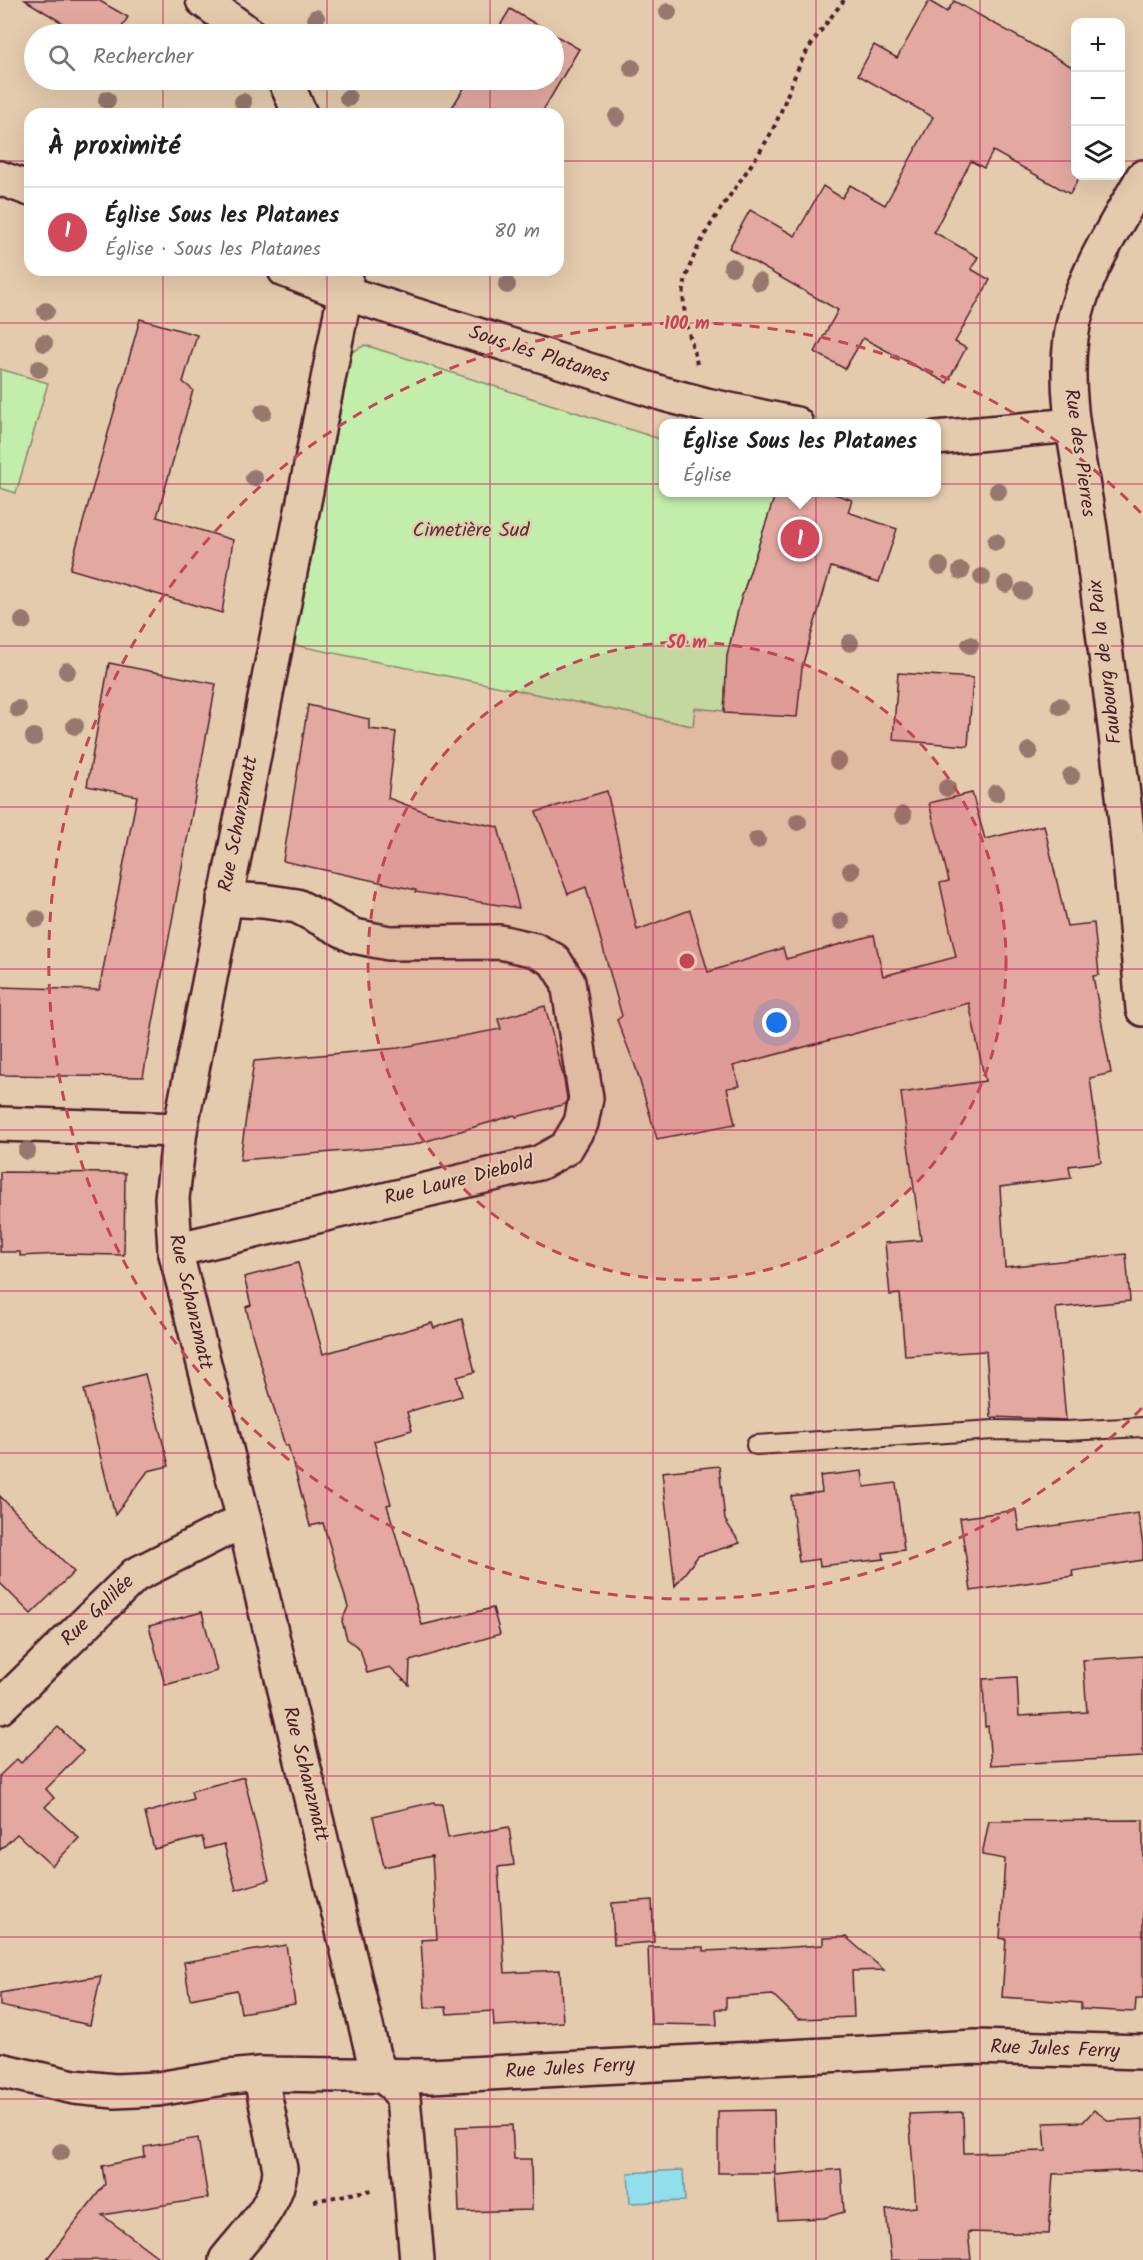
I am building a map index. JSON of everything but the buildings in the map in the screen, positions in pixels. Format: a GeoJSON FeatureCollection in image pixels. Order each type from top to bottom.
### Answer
{"type":"FeatureCollection","features":[{"type":"Feature","properties":{"kind":"street"},"geometry":{"type":"LineString","coordinates":[[289,90],[297,108]]}},
{"type":"Feature","properties":{"kind":"street","name":"Rue des Pierres"},"geometry":{"type":"LineString","coordinates":[[1090,530],[1072,425],[1069,374],[1071,337],[1077,308],[1089,277],[1143,177]]}},
{"type":"Feature","properties":{"kind":"street"},"geometry":{"type":"LineString","coordinates":[[0,178],[24,187]]}},
{"type":"Feature","properties":{"kind":"street","name":"Sous les Platanes"},"geometry":{"type":"LineString","coordinates":[[318,276],[346,281],[615,380],[706,405],[776,419]]}},
{"type":"Feature","properties":{"kind":"street","name":"Rue Schanzmatt"},"geometry":{"type":"LineString","coordinates":[[346,281],[180,1130],[172,1198],[175,1250],[244,1520],[373,2055],[381,2075],[393,2084],[403,2097],[417,2260]]}},
{"type":"Feature","properties":{"kind":"street"},"geometry":{"type":"LineString","coordinates":[[941,438],[1072,425]]}},
{"type":"Feature","properties":{"kind":"street","name":"Faubourg de la Paix"},"geometry":{"type":"LineString","coordinates":[[1090,530],[1128,841],[1143,1009]]}},
{"type":"Feature","properties":{"kind":"street","name":"Rue Laure Diebold"},"geometry":{"type":"LineString","coordinates":[[175,1250],[539,1162],[566,1148],[581,1123],[586,1098],[568,982],[554,960],[535,950],[500,942],[389,942],[362,938],[297,906],[224,899]]}},
{"type":"Feature","properties":{"kind":"street"},"geometry":{"type":"LineString","coordinates":[[0,1124],[180,1130]]}},
{"type":"Feature","properties":{"kind":"street","name":"Rue Galilée"},"geometry":{"type":"LineString","coordinates":[[0,1707],[135,1575],[244,1520]]}},
{"type":"Feature","properties":{"kind":"street","name":"Rue Jules Ferry"},"geometry":{"type":"LineString","coordinates":[[0,2070],[74,2087],[115,2091],[158,2089],[260,2074],[431,2076],[976,2047],[1143,2052]]}},
{"type":"Feature","properties":{"kind":"street"},"geometry":{"type":"LineString","coordinates":[[226,2260],[267,2207],[276,2193],[280,2180],[280,2169],[260,2074]]}},
{"type":"Feature","properties":{"kind":"lane"},"geometry":{"type":"LineString","coordinates":[[756,1445],[994,1430],[1067,1431],[1143,1427]]}},
{"type":"Feature","properties":{"kind":"path"},"geometry":{"type":"LineString","coordinates":[[706,405],[685,310],[686,278],[700,244],[767,139],[801,62],[844,0]]}},
{"type":"Feature","properties":{"kind":"path"},"geometry":{"type":"LineString","coordinates":[[267,2207],[381,2188]]}},
{"type":"Feature","properties":{"kind":"green space","name":"Cimetière Sud"},"geometry":{"type":"Polygon","coordinates":[[[365,345],[659,439],[659,497],[775,497],[740,602],[727,656],[724,711],[695,708],[693,726],[294,645],[352,352],[365,345]]]}},
{"type":"Feature","properties":{"kind":"green space"},"geometry":{"type":"Polygon","coordinates":[[[0,369],[48,383],[16,493],[0,488],[0,369]]]}},
{"type":"Feature","properties":{"kind":"water"},"geometry":{"type":"Polygon","coordinates":[[[683,2170],[685,2201],[630,2203],[628,2173],[683,2170]]]}},
{"type":"Feature","properties":{"kind":"place","name":"Église Sous les Platanes"},"geometry":{"type":"Point","coordinates":[800,539]}}]}
